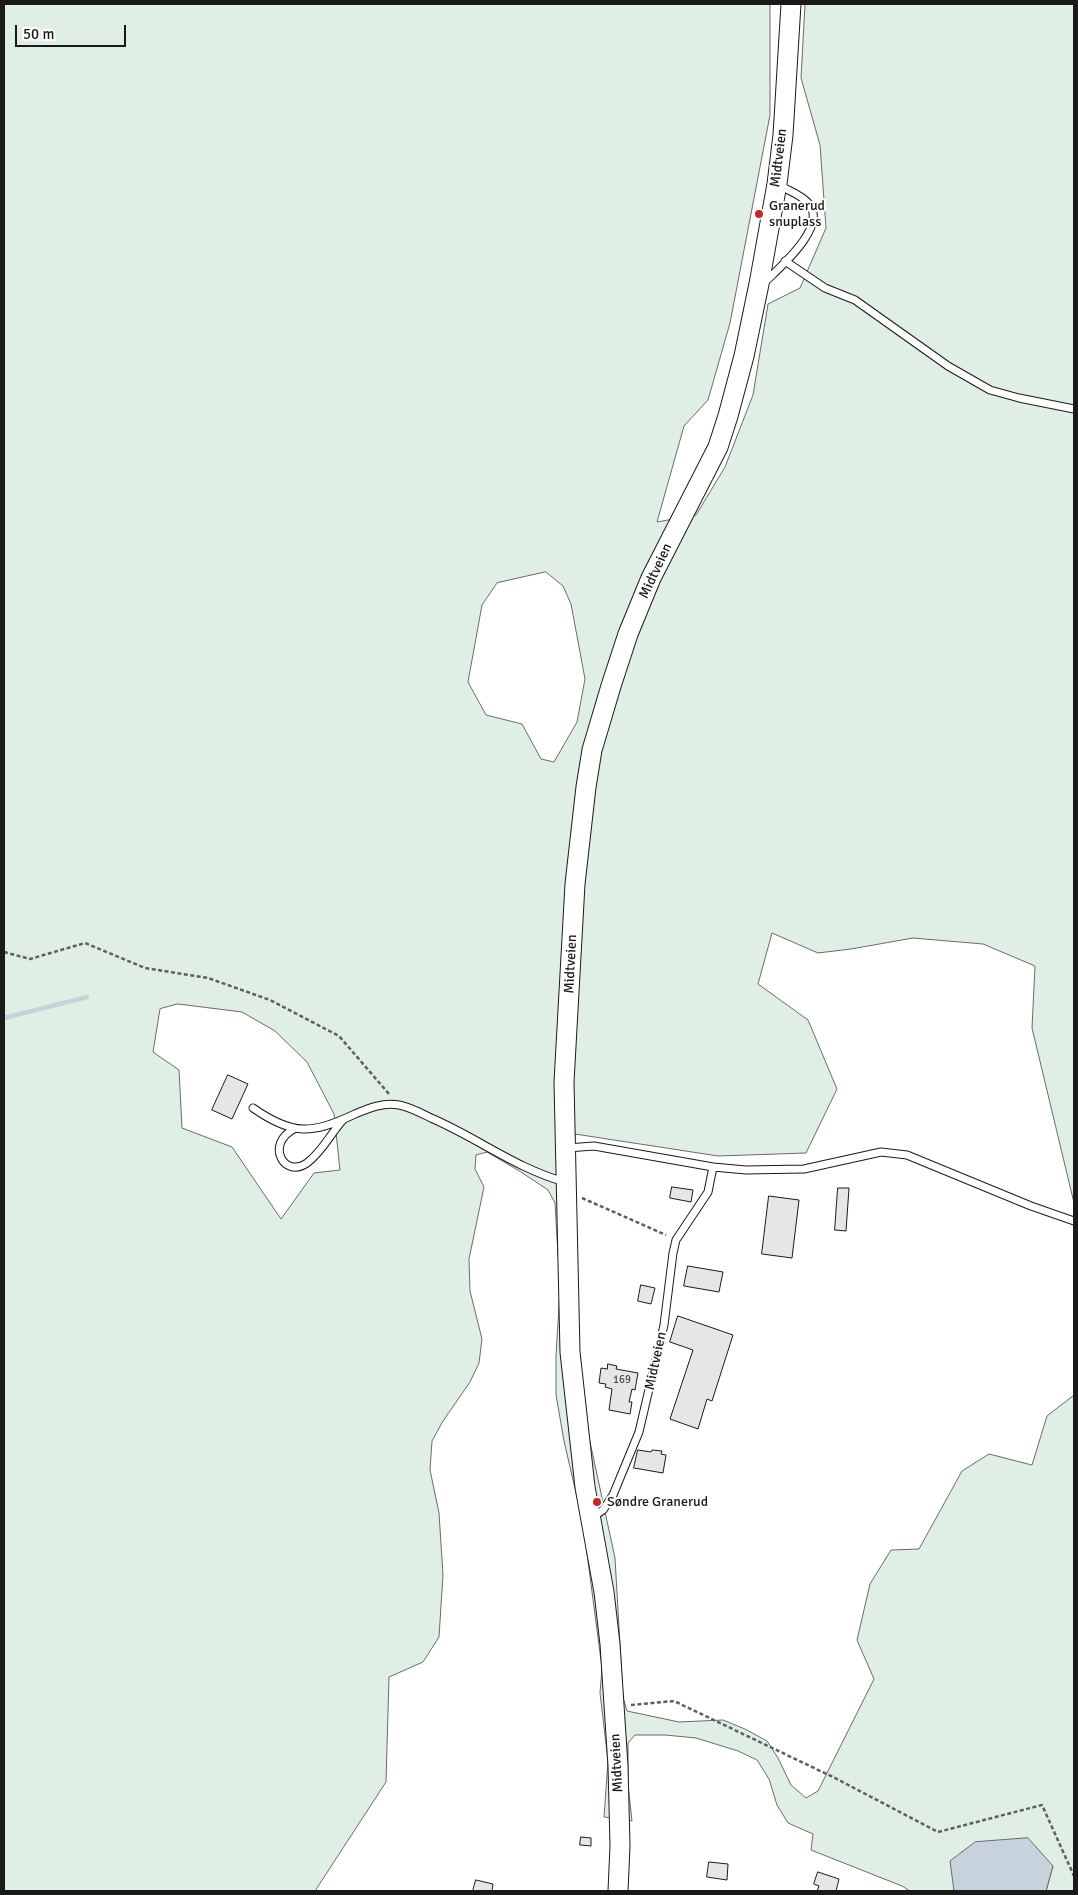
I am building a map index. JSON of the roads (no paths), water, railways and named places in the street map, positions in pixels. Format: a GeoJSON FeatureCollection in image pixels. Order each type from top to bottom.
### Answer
{"type":"FeatureCollection","features":[{"type":"Feature","properties":{"kind":"main road","name":"Midtveien"},"geometry":{"type":"LineString","coordinates":[[618,1891],[620,1846],[610,1644],[604,1592],[590,1517],[578,1433],[570,1352],[564,1082],[575,884],[592,750],[628,634],[647,586],[718,447],[744,356],[777,184],[783,135],[791,4]]}},
{"type":"Feature","properties":{"kind":"lane"},"geometry":{"type":"LineString","coordinates":[[759,284],[764,284],[809,234],[813,214],[812,208],[802,197],[777,184]]}},
{"type":"Feature","properties":{"kind":"lane"},"geometry":{"type":"LineString","coordinates":[[785,261],[825,288],[855,300],[948,366],[990,390],[1074,409]]}},
{"type":"Feature","properties":{"kind":"lane"},"geometry":{"type":"LineString","coordinates":[[253,1108],[273,1122],[294,1129],[309,1129],[343,1120],[371,1107],[398,1105],[441,1122],[565,1186]]}},
{"type":"Feature","properties":{"kind":"lane"},"geometry":{"type":"LineString","coordinates":[[294,1129],[284,1135],[279,1149],[285,1163],[291,1167],[297,1167],[311,1160],[343,1120]]}},
{"type":"Feature","properties":{"kind":"lane"},"geometry":{"type":"LineString","coordinates":[[565,1148],[594,1146],[713,1167],[746,1170],[804,1169],[881,1152],[907,1155],[1022,1203],[1074,1221]]}},
{"type":"Feature","properties":{"kind":"lane","name":"Midtveien"},"geometry":{"type":"LineString","coordinates":[[590,1517],[595,1517],[609,1502],[639,1432],[664,1325],[676,1240],[708,1192],[713,1167]]}},
{"type":"Feature","properties":{"kind":"waterway"},"geometry":{"type":"LineString","coordinates":[[4,1018],[87,997]]}},
{"type":"Feature","properties":{"kind":"place","name":"Granerud snuplass"},"geometry":{"type":"Point","coordinates":[759,214]}},
{"type":"Feature","properties":{"kind":"place","name":"Søndre Granerud"},"geometry":{"type":"Point","coordinates":[597,1502]}}]}
